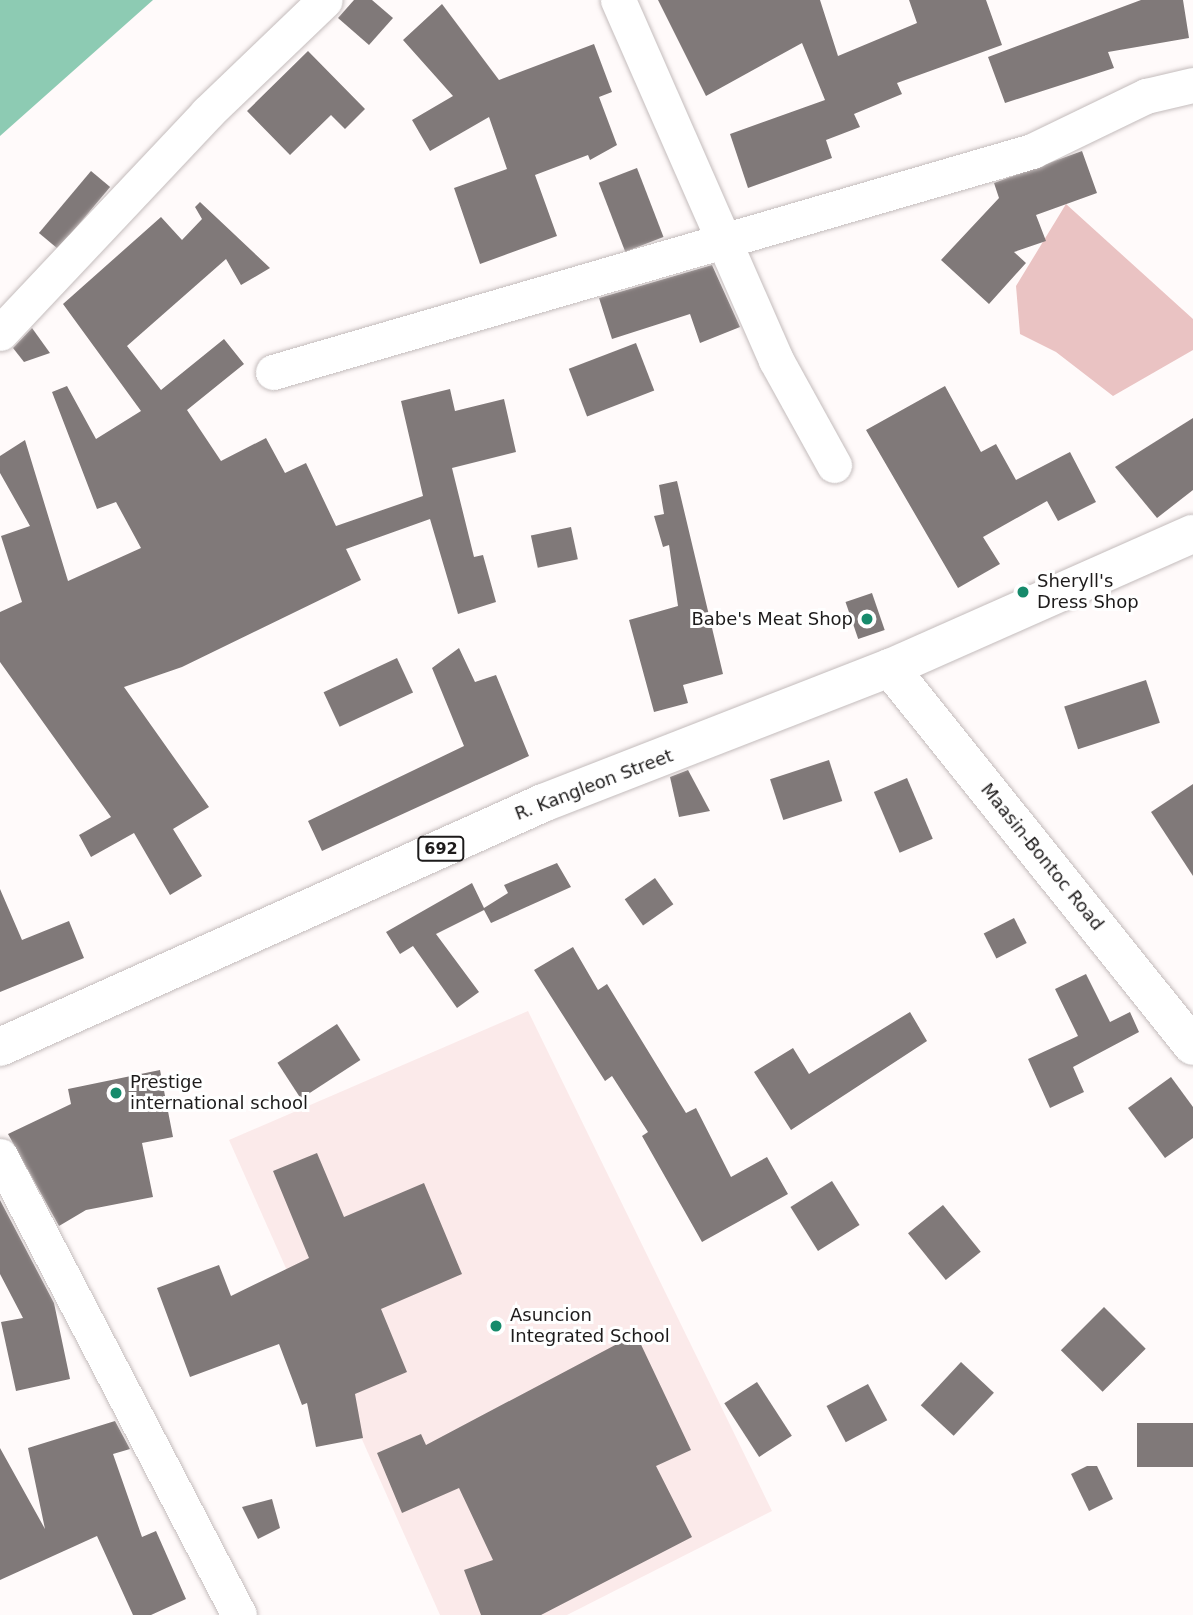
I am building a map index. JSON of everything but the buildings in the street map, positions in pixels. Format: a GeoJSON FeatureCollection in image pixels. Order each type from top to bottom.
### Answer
{"type":"FeatureCollection","features":[{"type":"Feature","properties":{"kind":"main road","name":"R. Kangleon Street"},"geometry":{"type":"LineString","coordinates":[[0,1047],[543,803],[890,668],[1193,534]]}},
{"type":"Feature","properties":{"kind":"main road","name":"Maasin-Bontoc Road"},"geometry":{"type":"LineString","coordinates":[[890,668],[1193,1046]]}},
{"type":"Feature","properties":{"kind":"street"},"geometry":{"type":"LineString","coordinates":[[0,332],[206,113],[325,0]]}},
{"type":"Feature","properties":{"kind":"street"},"geometry":{"type":"LineString","coordinates":[[618,0],[723,241],[834,465]]}},
{"type":"Feature","properties":{"kind":"street"},"geometry":{"type":"LineString","coordinates":[[273,372],[1032,150],[1146,96],[1193,85]]}},
{"type":"Feature","properties":{"kind":"street"},"geometry":{"type":"LineString","coordinates":[[0,1156],[239,1615]]}},
{"type":"Feature","properties":{"kind":"shaded area"},"geometry":{"type":"Polygon","coordinates":[[[0,0],[153,0],[0,136],[0,0]]]}},
{"type":"Feature","properties":{"kind":"shaded area"},"geometry":{"type":"Polygon","coordinates":[[[1066,204],[1193,319],[1193,350],[1113,396],[1056,352],[1020,334],[1016,286],[1066,204]]]}},
{"type":"Feature","properties":{"kind":"shaded area","name":"Asuncion Integrated School"},"geometry":{"type":"Polygon","coordinates":[[[528,1011],[772,1511],[567,1615],[440,1615],[229,1140],[528,1011]]]}},
{"type":"Feature","properties":{"kind":"place","name":"Sheryll's Dress Shop"},"geometry":{"type":"Point","coordinates":[1023,592]}},
{"type":"Feature","properties":{"kind":"place","name":"Babe's Meat Shop"},"geometry":{"type":"Point","coordinates":[867,619]}},
{"type":"Feature","properties":{"kind":"place","name":"Prestige international school"},"geometry":{"type":"Point","coordinates":[116,1093]}},
{"type":"Feature","properties":{"kind":"place","name":"Asuncion Integrated School"},"geometry":{"type":"Point","coordinates":[496,1326]}}]}
